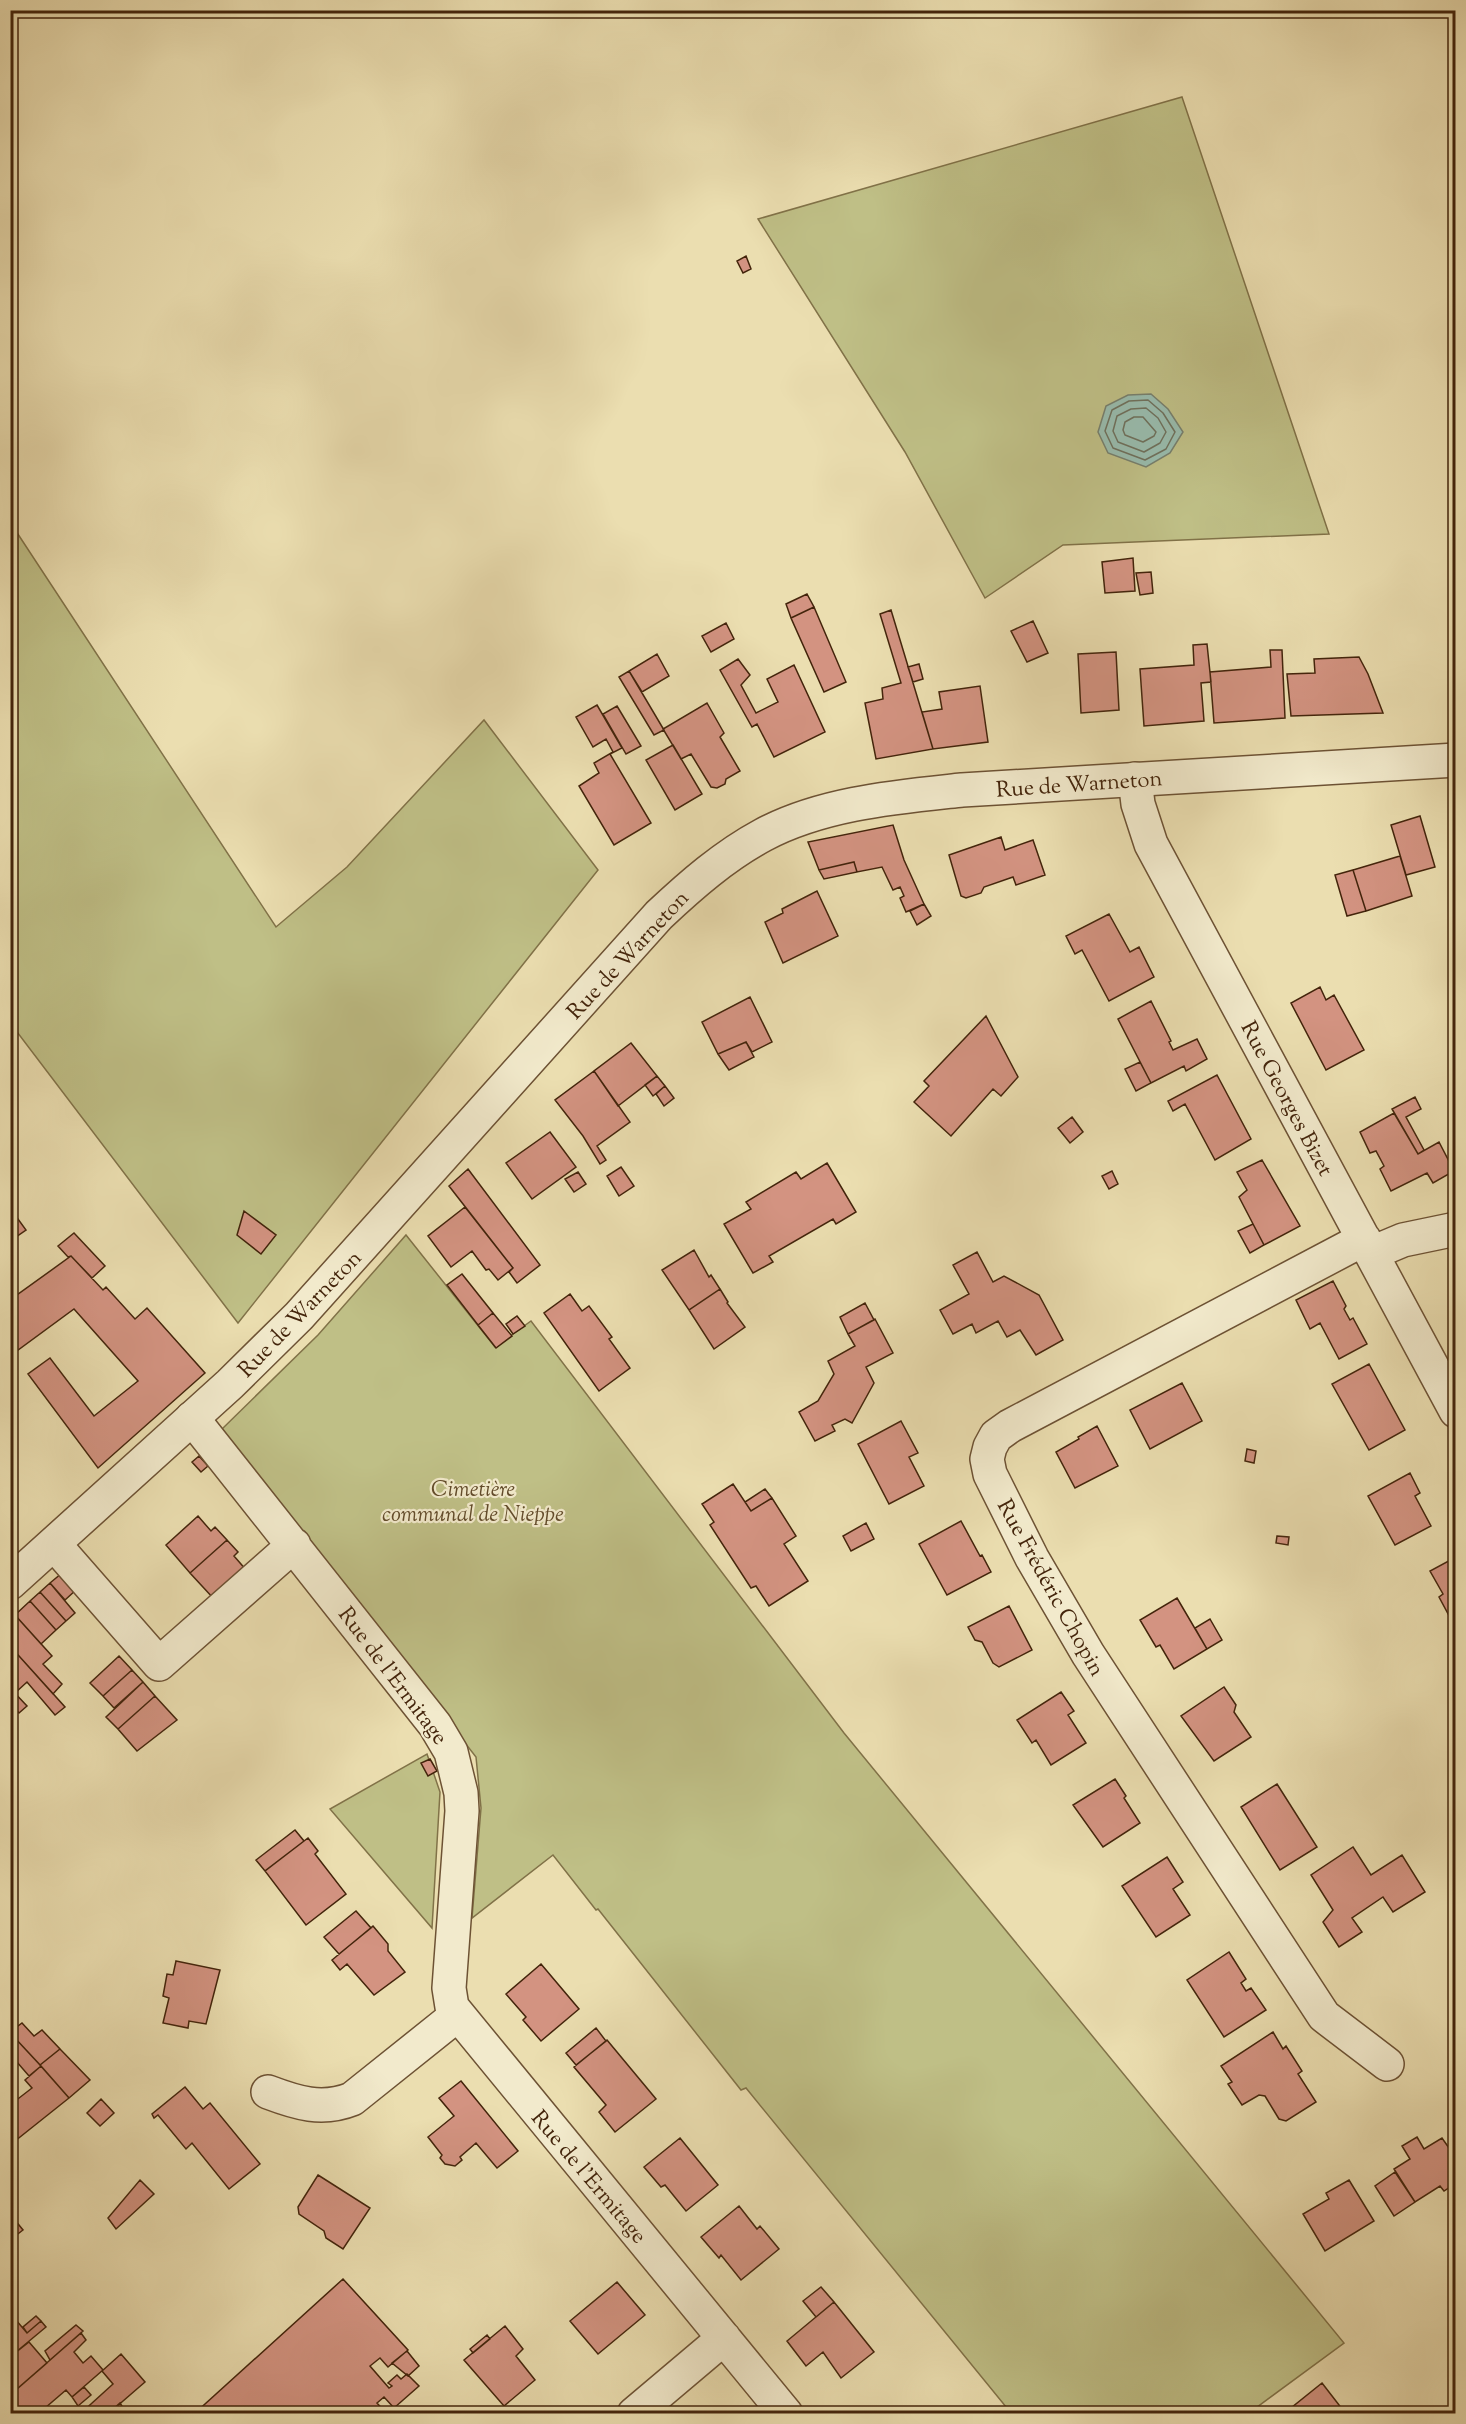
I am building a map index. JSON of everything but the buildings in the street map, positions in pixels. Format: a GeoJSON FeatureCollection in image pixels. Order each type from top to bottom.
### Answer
{"type":"FeatureCollection","features":[{"type":"Feature","properties":{"kind":"street","name":"Rue de Warneton"},"geometry":{"type":"LineString","coordinates":[[10,1583],[256,1359],[321,1293],[659,915],[725,858],[765,834],[842,808],[905,796],[963,790],[1455,760]]}},
{"type":"Feature","properties":{"kind":"street","name":"Rue Georges Bizet"},"geometry":{"type":"LineString","coordinates":[[1135,779],[1138,804],[1151,844],[1455,1411]]}},
{"type":"Feature","properties":{"kind":"street","name":"Rue Frédéric Chopin"},"geometry":{"type":"LineString","coordinates":[[1387,2064],[1324,2016],[1088,1654],[1032,1557],[995,1486],[987,1459],[996,1436],[1011,1426],[1368,1246],[1455,1229]]}},
{"type":"Feature","properties":{"kind":"street","name":"Rue de l'Ermitage"},"geometry":{"type":"LineString","coordinates":[[192,1418],[435,1725],[451,1752],[457,1772],[462,1811],[449,1988],[450,2002],[457,2015],[786,2414]]}},
{"type":"Feature","properties":{"kind":"street"},"geometry":{"type":"LineString","coordinates":[[54,1544],[159,1664],[294,1545]]}},
{"type":"Feature","properties":{"kind":"street"},"geometry":{"type":"LineString","coordinates":[[268,2092],[298,2103],[311,2105],[327,2106],[346,2101],[457,2015]]}},
{"type":"Feature","properties":{"kind":"street"},"geometry":{"type":"LineString","coordinates":[[634,2414],[724,2338]]}},
{"type":"Feature","properties":{"kind":"green space"},"geometry":{"type":"Polygon","coordinates":[[[1182,97],[1329,534],[1063,545],[985,598],[905,452],[758,219],[1182,97]]]}},
{"type":"Feature","properties":{"kind":"green space"},"geometry":{"type":"Polygon","coordinates":[[[10,522],[276,927],[347,867],[484,720],[598,870],[238,1323],[11,1024],[10,522]]]}},
{"type":"Feature","properties":{"kind":"green space","name":"Cimetière communal de Nieppe"},"geometry":{"type":"Polygon","coordinates":[[[406,1235],[495,1347],[531,1321],[844,1733],[1344,2343],[1249,2413],[1011,2413],[746,2088],[741,2090],[553,1855],[472,1918],[481,1808],[476,1757],[222,1429],[318,1335],[406,1235]]]}},
{"type":"Feature","properties":{"kind":"green space"},"geometry":{"type":"Polygon","coordinates":[[[427,1754],[440,1792],[432,1928],[330,1809],[427,1754]]]}},
{"type":"Feature","properties":{"kind":"water"},"geometry":{"type":"Polygon","coordinates":[[[1151,394],[1168,409],[1183,432],[1170,453],[1146,467],[1108,453],[1098,432],[1106,406],[1128,395],[1151,394]]]}}]}
